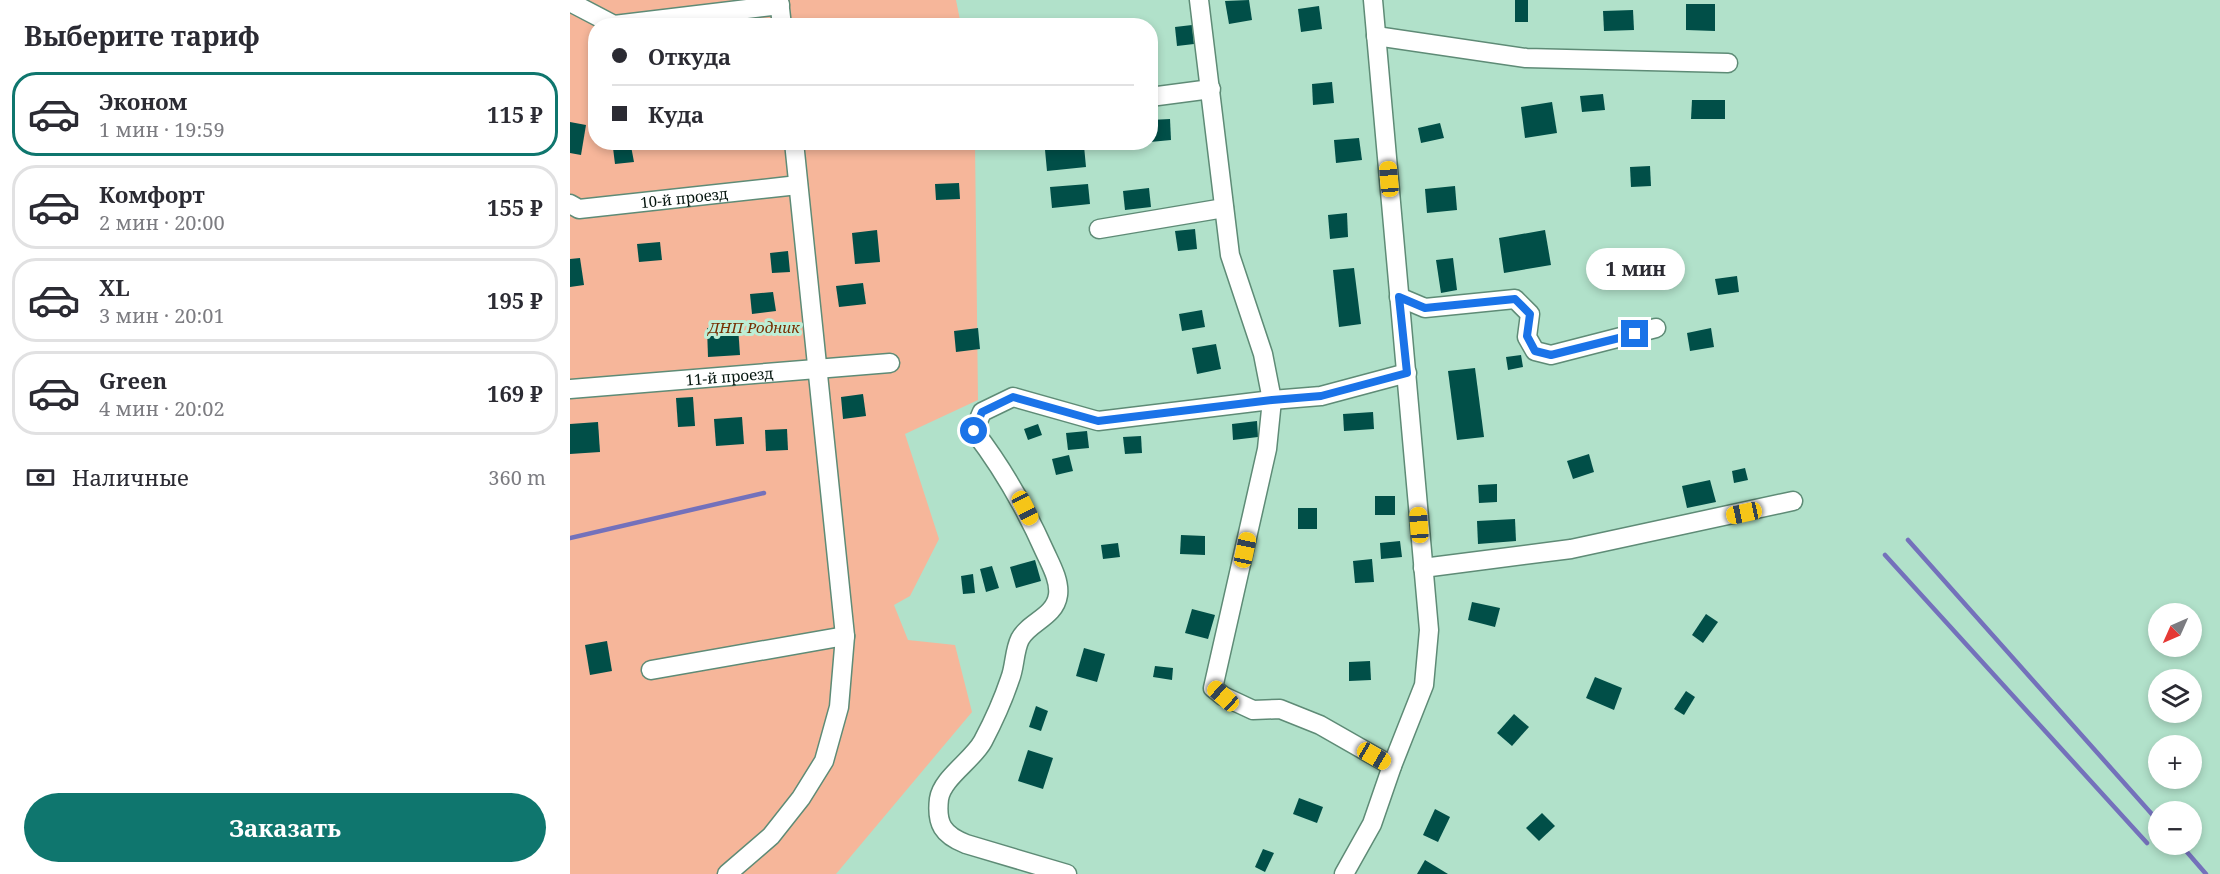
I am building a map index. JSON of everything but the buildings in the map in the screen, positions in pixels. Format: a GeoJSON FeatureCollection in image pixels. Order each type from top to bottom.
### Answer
{"type":"FeatureCollection","features":[{"type":"Feature","properties":{"kind":"street"},"geometry":{"type":"LineString","coordinates":[[1199,0],[1230,255],[1263,354],[1272,400],[1267,449],[1213,687],[1223,696],[1253,710],[1280,709],[1320,725],[1392,766]]}},
{"type":"Feature","properties":{"kind":"street"},"geometry":{"type":"LineString","coordinates":[[1344,874],[1372,824],[1424,685],[1429,630],[1373,0]]}},
{"type":"Feature","properties":{"kind":"street"},"geometry":{"type":"LineString","coordinates":[[570,2],[601,18]]}},
{"type":"Feature","properties":{"kind":"street"},"geometry":{"type":"LineString","coordinates":[[666,18],[779,3],[781,18]]}},
{"type":"Feature","properties":{"kind":"street"},"geometry":{"type":"LineString","coordinates":[[1376,36],[1526,58],[1728,63]]}},
{"type":"Feature","properties":{"kind":"street"},"geometry":{"type":"LineString","coordinates":[[1158,95],[1211,89]]}},
{"type":"Feature","properties":{"kind":"street"},"geometry":{"type":"LineString","coordinates":[[727,874],[771,837],[801,798],[824,761],[839,707],[845,636],[795,150]]}},
{"type":"Feature","properties":{"kind":"street","name":"10-й проезд"},"geometry":{"type":"LineString","coordinates":[[570,204],[579,208],[798,185]]}},
{"type":"Feature","properties":{"kind":"street"},"geometry":{"type":"LineString","coordinates":[[1099,229],[1224,208]]}},
{"type":"Feature","properties":{"kind":"street"},"geometry":{"type":"LineString","coordinates":[[1399,297],[1425,308],[1515,299],[1530,314],[1527,336],[1535,351],[1551,355],[1656,328]]}},
{"type":"Feature","properties":{"kind":"street","name":"11-й проезд"},"geometry":{"type":"LineString","coordinates":[[570,389],[890,363]]}},
{"type":"Feature","properties":{"kind":"street"},"geometry":{"type":"LineString","coordinates":[[1067,874],[952,839],[940,823],[939,796],[947,782],[973,756],[982,742],[1011,678],[1020,639],[1051,612],[1058,595],[1055,574],[1015,488],[974,431],[982,412],[1013,397],[1098,421],[1321,396],[1407,373]]}},
{"type":"Feature","properties":{"kind":"street"},"geometry":{"type":"LineString","coordinates":[[1423,568],[1571,549],[1793,501]]}},
{"type":"Feature","properties":{"kind":"street"},"geometry":{"type":"LineString","coordinates":[[651,670],[845,636]]}},
{"type":"Feature","properties":{"kind":"green space","name":"ДНП Родник"},"geometry":{"type":"Polygon","coordinates":[[[570,0],[956,0],[960,18],[588,18],[588,150],[975,150],[978,400],[905,434],[939,539],[910,596],[894,605],[908,640],[955,645],[972,712],[836,874],[570,874],[570,0]]]}},
{"type":"Feature","properties":{"kind":"waterway"},"geometry":{"type":"LineString","coordinates":[[570,538],[764,493]]}},
{"type":"Feature","properties":{"kind":"waterway"},"geometry":{"type":"LineString","coordinates":[[1908,540],[2148,810]]}},
{"type":"Feature","properties":{"kind":"waterway"},"geometry":{"type":"LineString","coordinates":[[1885,555],[2147,843]]}},
{"type":"Feature","properties":{"kind":"waterway"},"geometry":{"type":"LineString","coordinates":[[2190,855],[2206,874]]}},
{"type":"Feature","properties":{"kind":"route"},"geometry":{"type":"LineString","coordinates":[[974,431],[982,412],[1013,397],[1098,421],[1321,396],[1407,373],[1399,297],[1425,308],[1515,299],[1530,314],[1527,336],[1535,351],[1551,355],[1635,334]]}}]}
